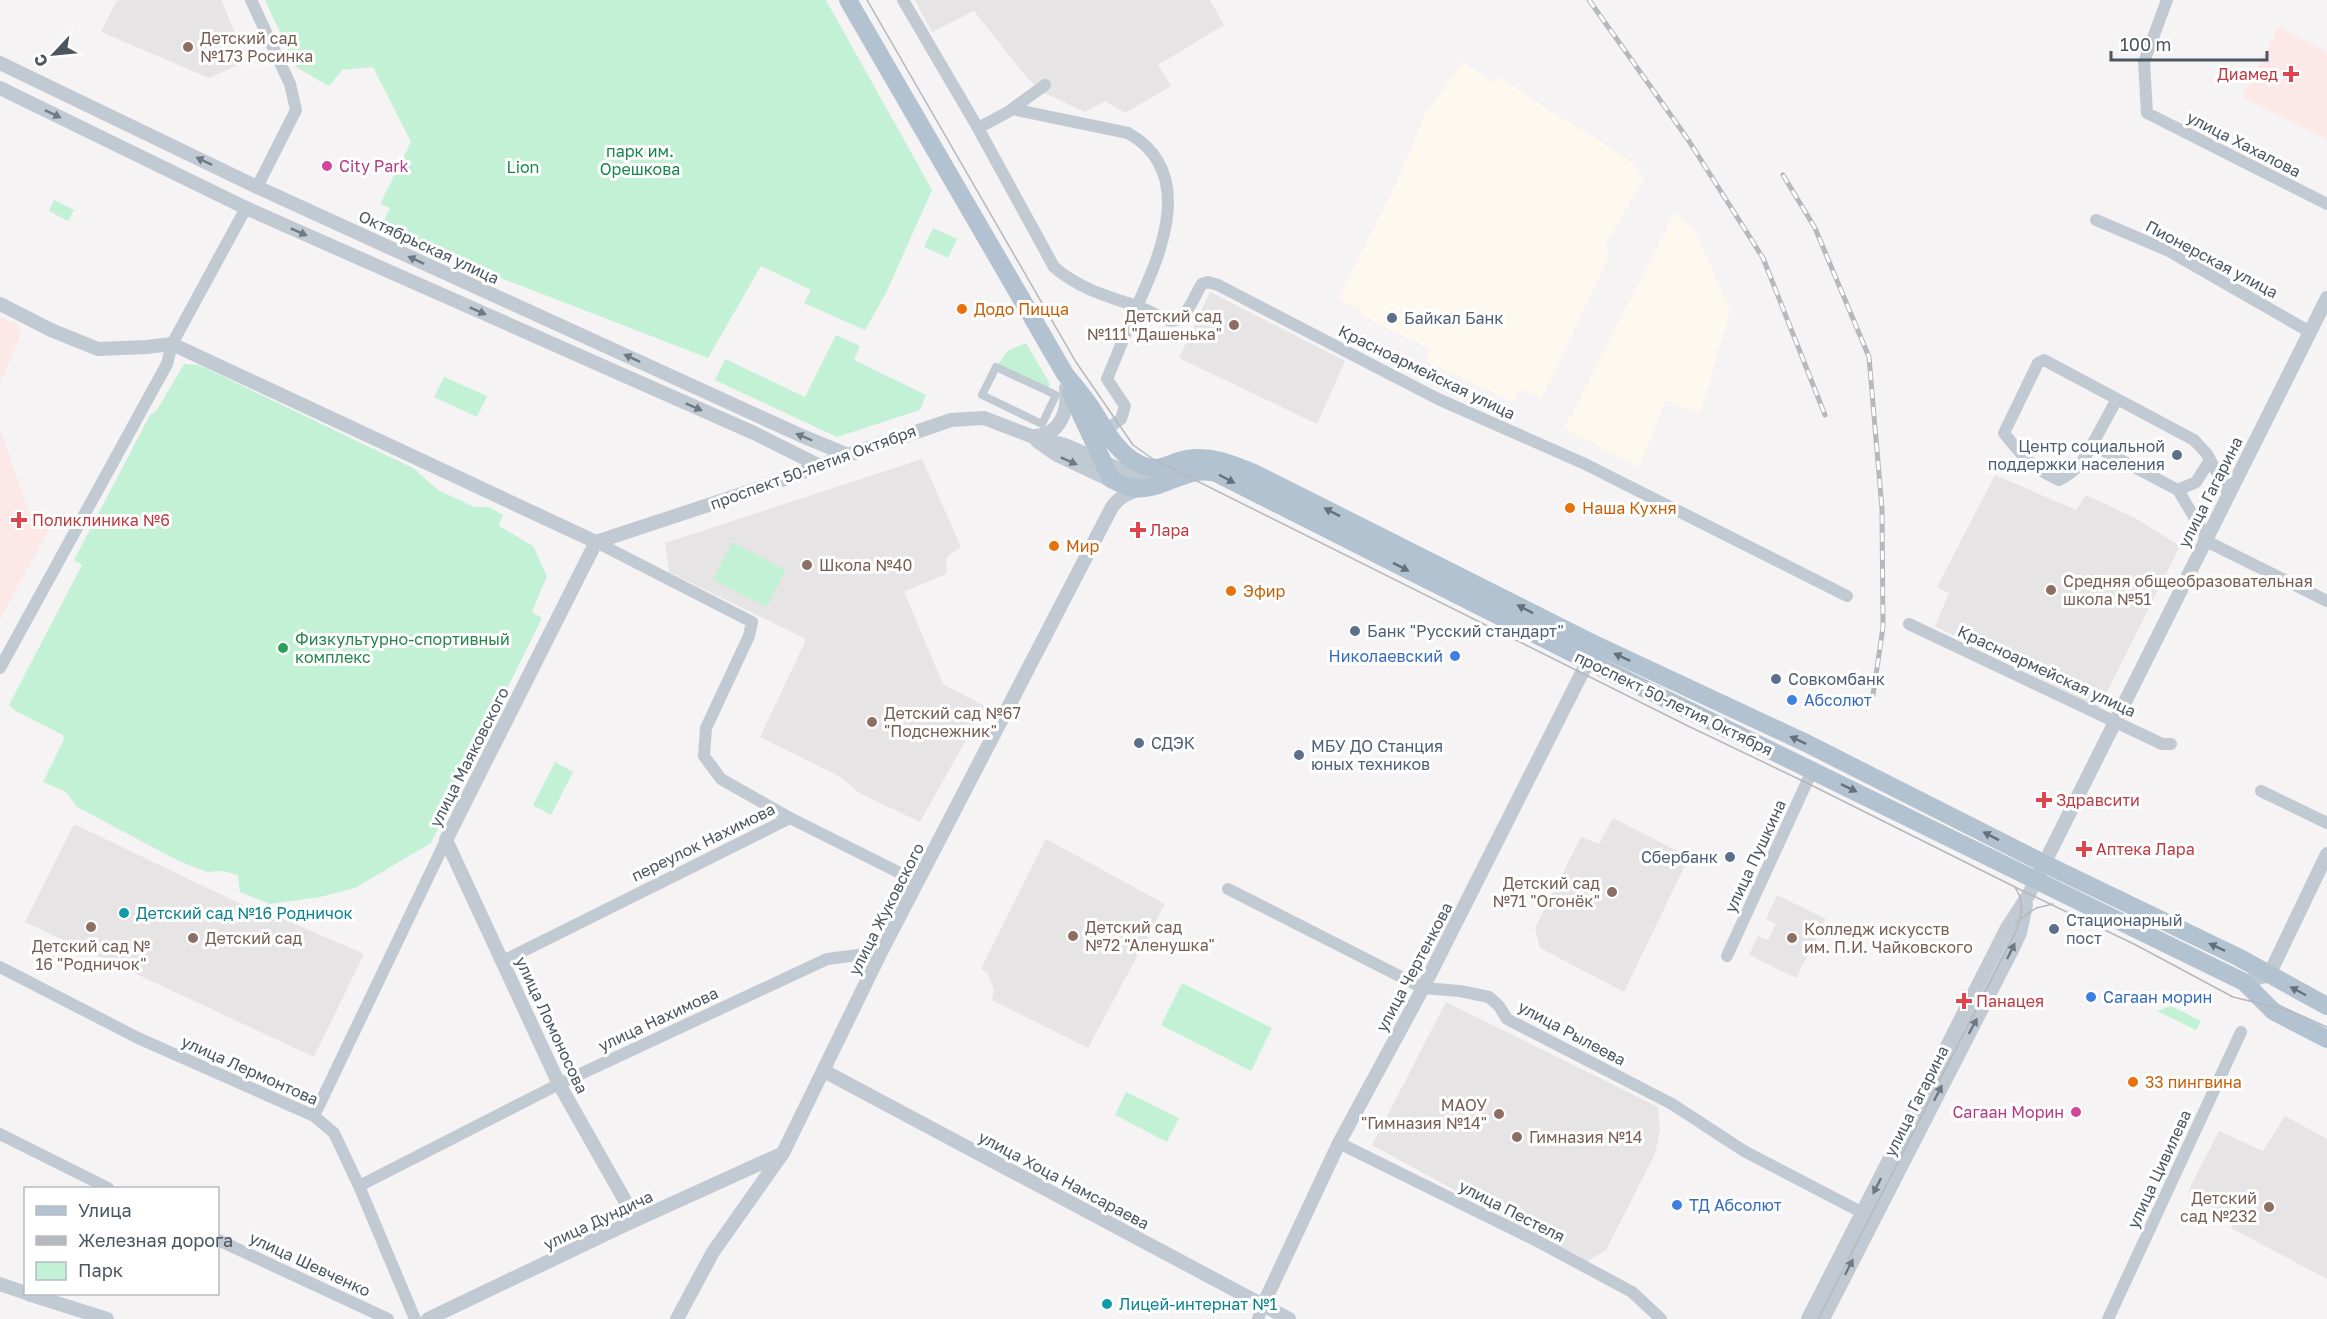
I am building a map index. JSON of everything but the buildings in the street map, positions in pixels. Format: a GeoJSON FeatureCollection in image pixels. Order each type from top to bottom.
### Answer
{"type":"FeatureCollection","features":[{"type":"Feature","properties":{"kind":"main road","name":"проспект 50-летия Октября"},"geometry":{"type":"LineString","coordinates":[[848,0],[1065,374],[1123,453],[1141,464],[1156,468],[1185,459],[1203,458],[1226,461],[1245,469],[1596,645],[1806,743],[2036,879],[2238,957],[2327,1006]]}},
{"type":"Feature","properties":{"kind":"main road","name":"проспект 50-летия Октября"},"geometry":{"type":"LineString","coordinates":[[1065,374],[1075,402],[1111,479],[1133,488],[1147,487],[1189,472],[1206,470],[1216,473],[1588,662],[2244,982],[2273,1011],[2327,1039]]}},
{"type":"Feature","properties":{"kind":"street"},"geometry":{"type":"LineString","coordinates":[[251,0],[290,84],[296,110],[257,187]]}},
{"type":"Feature","properties":{"kind":"street"},"geometry":{"type":"LineString","coordinates":[[903,0],[978,128],[1054,267],[1070,281],[1096,293],[1137,306]]}},
{"type":"Feature","properties":{"kind":"street","name":"улица Хахалова"},"geometry":{"type":"LineString","coordinates":[[2167,0],[2144,62],[2147,112],[2327,204]]}},
{"type":"Feature","properties":{"kind":"street","name":"Октябрьская улица"},"geometry":{"type":"LineString","coordinates":[[0,63],[257,187],[668,375],[848,454]]}},
{"type":"Feature","properties":{"kind":"street"},"geometry":{"type":"LineString","coordinates":[[978,128],[1012,109],[1045,85]]}},
{"type":"Feature","properties":{"kind":"street"},"geometry":{"type":"LineString","coordinates":[[0,88],[246,208],[754,433],[820,466]]}},
{"type":"Feature","properties":{"kind":"street"},"geometry":{"type":"LineString","coordinates":[[1012,109],[1128,133],[1144,142],[1164,177],[1169,203],[1168,218],[1159,255],[1107,379],[1125,406],[1121,419],[1106,430]]}},
{"type":"Feature","properties":{"kind":"street"},"geometry":{"type":"LineString","coordinates":[[0,668],[167,364],[172,344],[246,208]]}},
{"type":"Feature","properties":{"kind":"street","name":"Пионерская улица"},"geometry":{"type":"LineString","coordinates":[[2096,220],[2169,251],[2310,332]]}},
{"type":"Feature","properties":{"kind":"street"},"geometry":{"type":"LineString","coordinates":[[456,302],[466,282]]}},
{"type":"Feature","properties":{"kind":"street","name":"Красноармейская улица"},"geometry":{"type":"LineString","coordinates":[[1137,306],[1171,322],[1180,319],[1185,313],[1202,284],[1208,282],[1218,285],[1438,399],[1586,465],[1846,596]]}},
{"type":"Feature","properties":{"kind":"street","name":"улица Гагарина"},"geometry":{"type":"LineString","coordinates":[[1808,1319],[2007,928],[2036,879],[2327,298]]}},
{"type":"Feature","properties":{"kind":"street"},"geometry":{"type":"LineString","coordinates":[[0,304],[47,328],[98,349],[172,344],[596,542],[752,622],[749,636],[705,728],[704,756],[721,779],[790,818]]}},
{"type":"Feature","properties":{"kind":"street"},"geometry":{"type":"LineString","coordinates":[[2117,399],[2085,459],[2074,472],[2059,480],[2032,465],[2004,433],[2041,360],[2117,399],[2194,440],[2210,460],[2228,494]]}},
{"type":"Feature","properties":{"kind":"street"},"geometry":{"type":"LineString","coordinates":[[996,367],[1056,395],[1042,424],[982,395],[996,367]]}},
{"type":"Feature","properties":{"kind":"street"},"geometry":{"type":"LineString","coordinates":[[1031,436],[1046,434],[1054,429],[1062,419],[1068,403],[1065,374]]}},
{"type":"Feature","properties":{"kind":"street"},"geometry":{"type":"LineString","coordinates":[[659,392],[668,375]]}},
{"type":"Feature","properties":{"kind":"street"},"geometry":{"type":"LineString","coordinates":[[754,433],[761,417]]}},
{"type":"Feature","properties":{"kind":"street","name":"проспект 50-летия Октября"},"geometry":{"type":"LineString","coordinates":[[596,542],[763,487],[848,454],[951,420],[984,418],[1031,436]]}},
{"type":"Feature","properties":{"kind":"street"},"geometry":{"type":"LineString","coordinates":[[1031,436],[1065,445],[1135,476],[1143,476],[1166,466]]}},
{"type":"Feature","properties":{"kind":"street"},"geometry":{"type":"LineString","coordinates":[[1031,436],[1057,455],[1111,479],[1114,486],[1112,507]]}},
{"type":"Feature","properties":{"kind":"street"},"geometry":{"type":"LineString","coordinates":[[2092,445],[2178,490],[2205,538],[2327,601]]}},
{"type":"Feature","properties":{"kind":"street"},"geometry":{"type":"LineString","coordinates":[[2178,490],[2196,482],[2210,460]]}},
{"type":"Feature","properties":{"kind":"street"},"geometry":{"type":"LineString","coordinates":[[1112,507],[1125,494],[1147,487]]}},
{"type":"Feature","properties":{"kind":"street","name":"улица Жуковского"},"geometry":{"type":"LineString","coordinates":[[677,1319],[713,1252],[783,1153],[881,952],[1112,507]]}},
{"type":"Feature","properties":{"kind":"street","name":"улица Маяковского"},"geometry":{"type":"LineString","coordinates":[[314,1116],[446,840],[596,542]]}},
{"type":"Feature","properties":{"kind":"street","name":"Красноармейская улица"},"geometry":{"type":"LineString","coordinates":[[1909,624],[2162,744],[2171,744]]}},
{"type":"Feature","properties":{"kind":"street","name":"улица Чертенкова"},"geometry":{"type":"LineString","coordinates":[[1263,1305],[1340,1143],[1423,988],[1596,645]]}},
{"type":"Feature","properties":{"kind":"street","name":"улица Пушкина"},"geometry":{"type":"LineString","coordinates":[[1727,956],[1812,771]]}},
{"type":"Feature","properties":{"kind":"street"},"geometry":{"type":"LineString","coordinates":[[2261,791],[2327,822]]}},
{"type":"Feature","properties":{"kind":"street","name":"переулок Нахимова"},"geometry":{"type":"LineString","coordinates":[[503,961],[790,818],[918,882]]}},
{"type":"Feature","properties":{"kind":"street","name":"улица Ломоносова"},"geometry":{"type":"LineString","coordinates":[[446,840],[559,1084],[636,1220]]}},
{"type":"Feature","properties":{"kind":"street"},"geometry":{"type":"LineString","coordinates":[[2244,982],[2269,975],[2327,854]]}},
{"type":"Feature","properties":{"kind":"street","name":"улица Гагарина"},"geometry":{"type":"LineString","coordinates":[[1823,1319],[2013,948],[2020,933],[2036,879]]}},
{"type":"Feature","properties":{"kind":"street","name":"улица Рылеева"},"geometry":{"type":"LineString","coordinates":[[1228,889],[1423,988],[1460,991],[1489,997],[1499,1006],[1507,1019],[1672,1104],[1744,1151],[1863,1213]]}},
{"type":"Feature","properties":{"kind":"street","name":"улица Нахимова"},"geometry":{"type":"LineString","coordinates":[[359,1186],[559,1084],[827,959],[881,952]]}},
{"type":"Feature","properties":{"kind":"street","name":"улица Лермонтова"},"geometry":{"type":"LineString","coordinates":[[0,967],[138,1038],[314,1116],[334,1133],[415,1319]]}},
{"type":"Feature","properties":{"kind":"street","name":"улица Цивилева"},"geometry":{"type":"LineString","coordinates":[[2108,1319],[2241,1032]]}},
{"type":"Feature","properties":{"kind":"street","name":"улица Хоца Намсараева"},"geometry":{"type":"LineString","coordinates":[[824,1071],[1289,1319]]}},
{"type":"Feature","properties":{"kind":"street"},"geometry":{"type":"LineString","coordinates":[[0,1134],[106,1187]]}},
{"type":"Feature","properties":{"kind":"street","name":"улица Пестеля"},"geometry":{"type":"LineString","coordinates":[[1340,1143],[1539,1242],[1632,1292],[1661,1319]]}},
{"type":"Feature","properties":{"kind":"street","name":"улица Дундича"},"geometry":{"type":"LineString","coordinates":[[428,1319],[783,1153]]}},
{"type":"Feature","properties":{"kind":"street","name":"улица Шевченко"},"geometry":{"type":"LineString","coordinates":[[219,1240],[388,1319]]}},
{"type":"Feature","properties":{"kind":"street"},"geometry":{"type":"LineString","coordinates":[[0,1284],[24,1292]]}},
{"type":"Feature","properties":{"kind":"street"},"geometry":{"type":"LineString","coordinates":[[33,1295],[107,1319]]}},
{"type":"Feature","properties":{"kind":"street"},"geometry":{"type":"LineString","coordinates":[[1258,1319],[1263,1305]]}},
{"type":"Feature","properties":{"kind":"shaded area","name":"Детский сад №173 Росинка"},"geometry":{"type":"Polygon","coordinates":[[[120,0],[221,0],[247,61],[209,78],[101,32],[116,2],[120,0]]]}},
{"type":"Feature","properties":{"kind":"shaded area"},"geometry":{"type":"Polygon","coordinates":[[[915,0],[1210,0],[1224,25],[1158,65],[1171,86],[1125,113],[1105,101],[1085,112],[1044,93],[1028,79],[974,11],[932,32],[915,0]]]}},
{"type":"Feature","properties":{"kind":"shaded area","name":"Диамед"},"geometry":{"type":"Polygon","coordinates":[[[2279,27],[2327,52],[2327,139],[2242,97],[2279,27]]]}},
{"type":"Feature","properties":{"kind":"shaded area"},"geometry":{"type":"Polygon","coordinates":[[[1463,62],[1494,83],[1498,77],[1632,162],[1645,180],[1641,183],[1605,246],[1609,256],[1542,399],[1520,389],[1514,402],[1425,361],[1430,349],[1360,314],[1362,310],[1338,299],[1394,188],[1425,115],[1463,62]]]}},
{"type":"Feature","properties":{"kind":"shaded area"},"geometry":{"type":"Polygon","coordinates":[[[1675,212],[1695,231],[1730,310],[1700,414],[1666,400],[1639,467],[1564,429],[1675,212]]]}},
{"type":"Feature","properties":{"kind":"shaded area","name":"Детский сад №111 \"Дашенька\""},"geometry":{"type":"Polygon","coordinates":[[[1210,292],[1345,361],[1317,424],[1179,358],[1210,292]]]}},
{"type":"Feature","properties":{"kind":"shaded area"},"geometry":{"type":"Polygon","coordinates":[[[0,317],[17,324],[21,334],[0,383],[0,317]]]}},
{"type":"Feature","properties":{"kind":"shaded area","name":"Поликлиника №6"},"geometry":{"type":"Polygon","coordinates":[[[0,429],[29,512],[49,529],[0,619],[0,429]]]}},
{"type":"Feature","properties":{"kind":"shaded area"},"geometry":{"type":"Polygon","coordinates":[[[922,459],[961,547],[947,557],[946,574],[904,592],[943,684],[985,706],[920,822],[859,793],[841,777],[760,737],[805,642],[804,638],[669,572],[665,543],[922,459]]]}},
{"type":"Feature","properties":{"kind":"shaded area","name":"Средняя общеобразовательная школа №51"},"geometry":{"type":"Polygon","coordinates":[[[1995,475],[2076,510],[2086,495],[2135,518],[2180,546],[2099,708],[1935,626],[1949,593],[1937,587],[1995,475]]]}},
{"type":"Feature","properties":{"kind":"shaded area","name":"Детский сад №71 \"Огонёк\""},"geometry":{"type":"Polygon","coordinates":[[[1613,818],[1689,857],[1624,992],[1540,948],[1535,928],[1581,837],[1599,844],[1613,818]]]}},
{"type":"Feature","properties":{"kind":"shaded area","name":"Детский сад"},"geometry":{"type":"Polygon","coordinates":[[[74,824],[245,906],[258,906],[258,918],[284,919],[364,954],[314,1057],[25,922],[74,824]]]}},
{"type":"Feature","properties":{"kind":"shaded area","name":"Детский сад №72 \"Аленушка\""},"geometry":{"type":"Polygon","coordinates":[[[1046,839],[1165,904],[1088,1048],[992,1000],[994,989],[987,972],[981,969],[1046,839]]]}},
{"type":"Feature","properties":{"kind":"shaded area","name":"Колледж искусств им. П.И. Чайковского"},"geometry":{"type":"Polygon","coordinates":[[[1777,895],[1826,919],[1796,978],[1749,955],[1758,936],[1768,940],[1776,924],[1766,919],[1777,895]]]}},
{"type":"Feature","properties":{"kind":"shaded area","name":"Гимназия №14"},"geometry":{"type":"Polygon","coordinates":[[[1446,1002],[1658,1107],[1660,1129],[1655,1154],[1606,1250],[1586,1262],[1372,1145],[1446,1002]]]}},
{"type":"Feature","properties":{"kind":"shaded area","name":"Детский сад №232"},"geometry":{"type":"Polygon","coordinates":[[[2285,1116],[2327,1139],[2327,1279],[2231,1228],[2234,1221],[2189,1192],[2219,1131],[2263,1151],[2285,1116]]]}},
{"type":"Feature","properties":{"kind":"green space","name":"парк им. Орешкова"},"geometry":{"type":"Polygon","coordinates":[[[265,0],[826,0],[932,190],[886,293],[865,330],[804,303],[811,290],[761,266],[708,358],[379,231],[390,208],[380,204],[411,142],[373,67],[342,70],[329,86],[296,67],[265,0]]]}},
{"type":"Feature","properties":{"kind":"green space"},"geometry":{"type":"Polygon","coordinates":[[[54,200],[74,210],[68,221],[49,211],[54,200]]]}},
{"type":"Feature","properties":{"kind":"green space"},"geometry":{"type":"Polygon","coordinates":[[[933,228],[957,239],[948,258],[924,247],[933,228]]]}},
{"type":"Feature","properties":{"kind":"green space"},"geometry":{"type":"Polygon","coordinates":[[[836,335],[860,346],[854,360],[926,395],[920,410],[837,437],[715,380],[725,359],[805,397],[836,335]]]}},
{"type":"Feature","properties":{"kind":"green space"},"geometry":{"type":"Polygon","coordinates":[[[1026,343],[1050,384],[1046,391],[996,367],[1007,351],[1026,343]]]}},
{"type":"Feature","properties":{"kind":"green space","name":"Физкультурно-спортивный комплекс"},"geometry":{"type":"Polygon","coordinates":[[[184,364],[199,365],[413,468],[438,490],[474,507],[489,507],[503,515],[499,526],[533,546],[547,576],[532,612],[542,618],[431,843],[355,888],[320,897],[270,904],[240,892],[238,875],[223,871],[207,872],[179,861],[77,807],[66,792],[43,782],[64,739],[63,735],[14,710],[9,705],[82,565],[74,560],[150,415],[157,410],[184,364]]]}},
{"type":"Feature","properties":{"kind":"green space"},"geometry":{"type":"Polygon","coordinates":[[[444,377],[487,396],[477,417],[434,397],[444,377]]]}},
{"type":"Feature","properties":{"kind":"green space"},"geometry":{"type":"Polygon","coordinates":[[[732,542],[786,570],[766,607],[713,580],[732,542]]]}},
{"type":"Feature","properties":{"kind":"green space"},"geometry":{"type":"Polygon","coordinates":[[[555,762],[573,772],[551,815],[533,805],[555,762]]]}},
{"type":"Feature","properties":{"kind":"green space"},"geometry":{"type":"Polygon","coordinates":[[[1182,983],[1272,1028],[1251,1071],[1161,1025],[1182,983]]]}},
{"type":"Feature","properties":{"kind":"green space"},"geometry":{"type":"Polygon","coordinates":[[[2171,1006],[2201,1021],[2196,1030],[2157,1011],[2171,1006]]]}},
{"type":"Feature","properties":{"kind":"green space"},"geometry":{"type":"Polygon","coordinates":[[[1126,1092],[1179,1118],[1167,1142],[1115,1115],[1126,1092]]]}},
{"type":"Feature","properties":{"kind":"tram line"},"geometry":{"type":"LineString","coordinates":[[867,0],[1076,362],[1133,445],[1153,459],[1686,725],[2134,944],[2233,997],[2291,1011],[2327,1027]]}},
{"type":"Feature","properties":{"kind":"tram line"},"geometry":{"type":"LineString","coordinates":[[1818,1319],[2016,931],[2020,919],[2021,902],[2014,886]]}},
{"type":"Feature","properties":{"kind":"tram line"},"geometry":{"type":"LineString","coordinates":[[2016,922],[2036,908],[2053,904]]}},
{"type":"Feature","properties":{"kind":"railway"},"geometry":{"type":"LineString","coordinates":[[1589,0],[1687,138],[1763,258],[1825,415]]}},
{"type":"Feature","properties":{"kind":"railway"},"geometry":{"type":"LineString","coordinates":[[1783,175],[1815,228],[1869,357],[1882,509],[1883,627],[1873,695]]}},
{"type":"Feature","properties":{"kind":"place","name":"Детский сад №173 Росинка"},"geometry":{"type":"Point","coordinates":[188,47]}},
{"type":"Feature","properties":{"kind":"place","name":"Диамед"},"geometry":{"type":"Point","coordinates":[2291,74]}},
{"type":"Feature","properties":{"kind":"place","name":"City Park"},"geometry":{"type":"Point","coordinates":[327,166]}},
{"type":"Feature","properties":{"kind":"place","name":"Додо Пицца"},"geometry":{"type":"Point","coordinates":[962,309]}},
{"type":"Feature","properties":{"kind":"place","name":"Байкал Банк"},"geometry":{"type":"Point","coordinates":[1392,318]}},
{"type":"Feature","properties":{"kind":"place","name":"Детский сад №111 \"Дашенька\""},"geometry":{"type":"Point","coordinates":[1234,325]}},
{"type":"Feature","properties":{"kind":"place","name":"Центр социальной поддержки населения"},"geometry":{"type":"Point","coordinates":[2177,455]}},
{"type":"Feature","properties":{"kind":"place","name":"Наша Кухня"},"geometry":{"type":"Point","coordinates":[1570,508]}},
{"type":"Feature","properties":{"kind":"place","name":"Поликлиника №6"},"geometry":{"type":"Point","coordinates":[19,520]}},
{"type":"Feature","properties":{"kind":"place","name":"Лара"},"geometry":{"type":"Point","coordinates":[1138,530]}},
{"type":"Feature","properties":{"kind":"place","name":"Мир"},"geometry":{"type":"Point","coordinates":[1054,546]}},
{"type":"Feature","properties":{"kind":"place","name":"Школа №40"},"geometry":{"type":"Point","coordinates":[807,565]}},
{"type":"Feature","properties":{"kind":"place","name":"Средняя общеобразовательная школа №51"},"geometry":{"type":"Point","coordinates":[2051,590]}},
{"type":"Feature","properties":{"kind":"place","name":"Эфир"},"geometry":{"type":"Point","coordinates":[1231,591]}},
{"type":"Feature","properties":{"kind":"place","name":"Банк \"Русский стандарт\""},"geometry":{"type":"Point","coordinates":[1355,631]}},
{"type":"Feature","properties":{"kind":"place","name":"Физкультурно-спортивный комплекс"},"geometry":{"type":"Point","coordinates":[283,648]}},
{"type":"Feature","properties":{"kind":"place","name":"Николаевский"},"geometry":{"type":"Point","coordinates":[1455,656]}},
{"type":"Feature","properties":{"kind":"place","name":"Совкомбанк"},"geometry":{"type":"Point","coordinates":[1776,679]}},
{"type":"Feature","properties":{"kind":"place","name":"Абсолют"},"geometry":{"type":"Point","coordinates":[1792,700]}},
{"type":"Feature","properties":{"kind":"place","name":"Детский сад №67 \"Подснежник\""},"geometry":{"type":"Point","coordinates":[872,722]}},
{"type":"Feature","properties":{"kind":"place","name":"СДЭК"},"geometry":{"type":"Point","coordinates":[1139,743]}},
{"type":"Feature","properties":{"kind":"place","name":"МБУ ДО Станция юных техников"},"geometry":{"type":"Point","coordinates":[1299,755]}},
{"type":"Feature","properties":{"kind":"place","name":"Здравсити"},"geometry":{"type":"Point","coordinates":[2044,800]}},
{"type":"Feature","properties":{"kind":"place","name":"Аптека Лара"},"geometry":{"type":"Point","coordinates":[2084,849]}},
{"type":"Feature","properties":{"kind":"place","name":"Сбербанк"},"geometry":{"type":"Point","coordinates":[1730,857]}},
{"type":"Feature","properties":{"kind":"place","name":"Детский сад №71 \"Огонёк\""},"geometry":{"type":"Point","coordinates":[1612,892]}},
{"type":"Feature","properties":{"kind":"place","name":"Детский сад №16 Родничок"},"geometry":{"type":"Point","coordinates":[124,913]}},
{"type":"Feature","properties":{"kind":"place","name":"Детский сад № 16 \"Родничок\""},"geometry":{"type":"Point","coordinates":[91,927]}},
{"type":"Feature","properties":{"kind":"place","name":"Стационарный пост"},"geometry":{"type":"Point","coordinates":[2054,929]}},
{"type":"Feature","properties":{"kind":"place","name":"Детский сад №72 \"Аленушка\""},"geometry":{"type":"Point","coordinates":[1073,936]}},
{"type":"Feature","properties":{"kind":"place","name":"Детский сад"},"geometry":{"type":"Point","coordinates":[193,938]}},
{"type":"Feature","properties":{"kind":"place","name":"Колледж искусств им. П.И. Чайковского"},"geometry":{"type":"Point","coordinates":[1792,938]}},
{"type":"Feature","properties":{"kind":"place","name":"Сагаан морин"},"geometry":{"type":"Point","coordinates":[2091,997]}},
{"type":"Feature","properties":{"kind":"place","name":"Панацея"},"geometry":{"type":"Point","coordinates":[1964,1001]}},
{"type":"Feature","properties":{"kind":"place","name":"33 пингвина"},"geometry":{"type":"Point","coordinates":[2133,1082]}},
{"type":"Feature","properties":{"kind":"place","name":"Сагаан Морин"},"geometry":{"type":"Point","coordinates":[2076,1112]}},
{"type":"Feature","properties":{"kind":"place","name":"МАОУ \"Гимназия №14\""},"geometry":{"type":"Point","coordinates":[1499,1114]}},
{"type":"Feature","properties":{"kind":"place","name":"Гимназия №14"},"geometry":{"type":"Point","coordinates":[1517,1137]}},
{"type":"Feature","properties":{"kind":"place","name":"ТД Абсолют"},"geometry":{"type":"Point","coordinates":[1677,1205]}},
{"type":"Feature","properties":{"kind":"place","name":"Детский сад №232"},"geometry":{"type":"Point","coordinates":[2269,1207]}},
{"type":"Feature","properties":{"kind":"place","name":"Лицей-интернат №1"},"geometry":{"type":"Point","coordinates":[1107,1304]}},
{"type":"Feature","properties":{"kind":"park label","name":"Lion"},"geometry":{"type":"Point","coordinates":[523,167]}}]}
